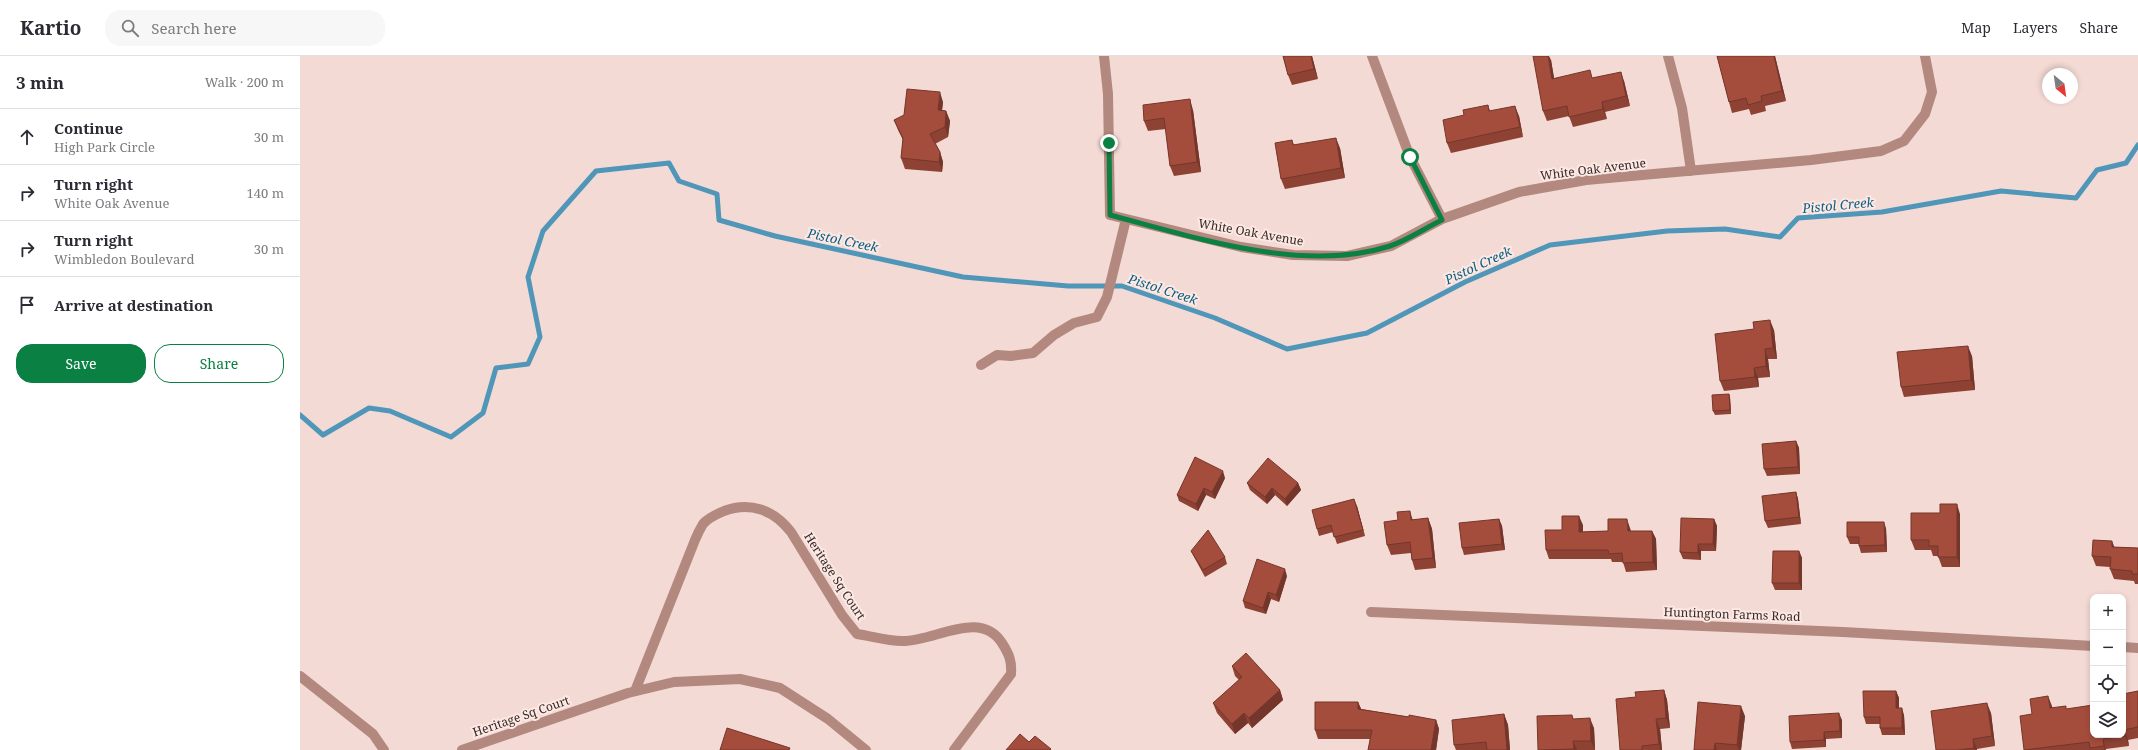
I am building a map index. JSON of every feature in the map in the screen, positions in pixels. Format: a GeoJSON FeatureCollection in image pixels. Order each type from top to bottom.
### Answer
{"type":"FeatureCollection","features":[{"type":"Feature","properties":{"kind":"street","name":"White Oak Avenue"},"geometry":{"type":"LineString","coordinates":[[1104,56],[1108,94],[1110,215],[1241,247],[1285,254],[1347,256],[1391,246],[1442,220],[1519,192],[1586,180],[1811,160],[1881,151],[1904,141],[1925,114],[1932,92],[1925,56]]}},
{"type":"Feature","properties":{"kind":"street"},"geometry":{"type":"LineString","coordinates":[[1372,56],[1410,157],[1442,220]]}},
{"type":"Feature","properties":{"kind":"street"},"geometry":{"type":"LineString","coordinates":[[1668,56],[1682,108],[1691,171]]}},
{"type":"Feature","properties":{"kind":"street"},"geometry":{"type":"LineString","coordinates":[[981,365],[997,354],[1011,356],[1033,353],[1054,335],[1074,323],[1097,317],[1107,297],[1126,219]]}},
{"type":"Feature","properties":{"kind":"street","name":"Heritage Sq Court"},"geometry":{"type":"LineString","coordinates":[[635,691],[694,540],[703,523],[715,514],[730,508],[749,506],[759,507],[783,522],[791,532],[842,615],[857,634],[902,641],[977,626],[994,632],[1009,654],[1012,663],[1011,674],[954,750]]}},
{"type":"Feature","properties":{"kind":"street","name":"Huntington Farms Road"},"geometry":{"type":"LineString","coordinates":[[1371,612],[1843,632],[2090,646]]}},
{"type":"Feature","properties":{"kind":"street"},"geometry":{"type":"LineString","coordinates":[[2126,647],[2138,648]]}},
{"type":"Feature","properties":{"kind":"street"},"geometry":{"type":"LineString","coordinates":[[300,676],[373,734],[384,750]]}},
{"type":"Feature","properties":{"kind":"street","name":"Heritage Sq Court"},"geometry":{"type":"LineString","coordinates":[[462,750],[635,691],[674,682],[740,679],[780,688],[828,719],[866,750]]}},
{"type":"Feature","properties":{"kind":"building"},"geometry":{"type":"Polygon","coordinates":[[[1283,56],[1311,56],[1314,69],[1288,75],[1283,56]]]}},
{"type":"Feature","properties":{"kind":"building"},"geometry":{"type":"Polygon","coordinates":[[[1533,56],[1548,56],[1552,79],[1590,70],[1592,78],[1621,72],[1626,96],[1602,102],[1603,109],[1569,117],[1567,106],[1543,111],[1533,56]]]}},
{"type":"Feature","properties":{"kind":"building"},"geometry":{"type":"Polygon","coordinates":[[[1717,56],[1774,56],[1782,91],[1761,96],[1762,101],[1748,105],[1746,98],[1729,102],[1717,56]]]}},
{"type":"Feature","properties":{"kind":"building"},"geometry":{"type":"Polygon","coordinates":[[[907,89],[940,92],[938,110],[946,111],[945,127],[930,134],[940,152],[939,162],[901,158],[903,138],[894,120],[904,115],[907,89]]]}},
{"type":"Feature","properties":{"kind":"building"},"geometry":{"type":"Polygon","coordinates":[[[1190,99],[1197,162],[1170,166],[1164,118],[1144,121],[1143,105],[1190,99]]]}},
{"type":"Feature","properties":{"kind":"building"},"geometry":{"type":"Polygon","coordinates":[[[1488,105],[1489,111],[1515,106],[1520,127],[1447,143],[1443,120],[1464,115],[1463,110],[1488,105]]]}},
{"type":"Feature","properties":{"kind":"building"},"geometry":{"type":"Polygon","coordinates":[[[1336,138],[1341,168],[1281,179],[1275,143],[1292,140],[1293,145],[1336,138]]]}},
{"type":"Feature","properties":{"kind":"building"},"geometry":{"type":"Polygon","coordinates":[[[1770,320],[1773,348],[1765,349],[1766,366],[1754,368],[1755,377],[1720,381],[1715,334],[1754,329],[1753,322],[1770,320]]]}},
{"type":"Feature","properties":{"kind":"building"},"geometry":{"type":"Polygon","coordinates":[[[1968,346],[1971,380],[1901,387],[1897,352],[1968,346]]]}},
{"type":"Feature","properties":{"kind":"building"},"geometry":{"type":"Polygon","coordinates":[[[1729,394],[1730,410],[1713,411],[1712,395],[1729,394]]]}},
{"type":"Feature","properties":{"kind":"building"},"geometry":{"type":"Polygon","coordinates":[[[1796,441],[1798,467],[1764,469],[1762,444],[1796,441]]]}},
{"type":"Feature","properties":{"kind":"building"},"geometry":{"type":"Polygon","coordinates":[[[1195,457],[1223,471],[1212,492],[1204,488],[1196,504],[1177,495],[1195,457]]]}},
{"type":"Feature","properties":{"kind":"building"},"geometry":{"type":"Polygon","coordinates":[[[1268,458],[1298,483],[1285,499],[1272,488],[1265,497],[1247,483],[1268,458]]]}},
{"type":"Feature","properties":{"kind":"building"},"geometry":{"type":"Polygon","coordinates":[[[1796,492],[1799,517],[1765,521],[1762,496],[1796,492]]]}},
{"type":"Feature","properties":{"kind":"building"},"geometry":{"type":"Polygon","coordinates":[[[1354,499],[1363,530],[1334,537],[1331,525],[1317,529],[1312,510],[1354,499]]]}},
{"type":"Feature","properties":{"kind":"building"},"geometry":{"type":"Polygon","coordinates":[[[1940,504],[1957,504],[1957,557],[1938,557],[1938,546],[1929,546],[1929,540],[1911,540],[1911,513],[1940,513],[1940,504]]]}},
{"type":"Feature","properties":{"kind":"building"},"geometry":{"type":"Polygon","coordinates":[[[1410,511],[1411,520],[1428,518],[1433,558],[1412,560],[1410,542],[1387,545],[1384,522],[1398,520],[1397,512],[1410,511]]]}},
{"type":"Feature","properties":{"kind":"building"},"geometry":{"type":"Polygon","coordinates":[[[1562,516],[1579,516],[1579,532],[1608,531],[1608,519],[1627,519],[1628,531],[1652,531],[1653,562],[1623,563],[1622,553],[1609,554],[1608,550],[1546,550],[1545,530],[1562,530],[1562,516]]]}},
{"type":"Feature","properties":{"kind":"building"},"geometry":{"type":"Polygon","coordinates":[[[1681,518],[1714,519],[1713,544],[1698,544],[1698,553],[1680,552],[1681,518]]]}},
{"type":"Feature","properties":{"kind":"building"},"geometry":{"type":"Polygon","coordinates":[[[1499,519],[1502,544],[1462,548],[1459,523],[1499,519]]]}},
{"type":"Feature","properties":{"kind":"building"},"geometry":{"type":"Polygon","coordinates":[[[1847,522],[1884,522],[1885,545],[1859,546],[1859,537],[1847,537],[1847,522]]]}},
{"type":"Feature","properties":{"kind":"building"},"geometry":{"type":"Polygon","coordinates":[[[1208,530],[1225,557],[1203,570],[1191,551],[1208,530]]]}},
{"type":"Feature","properties":{"kind":"building"},"geometry":{"type":"Polygon","coordinates":[[[2093,540],[2112,541],[2112,547],[2138,548],[2138,574],[2132,574],[2132,571],[2110,569],[2111,557],[2092,556],[2093,540]]]}},
{"type":"Feature","properties":{"kind":"building"},"geometry":{"type":"Polygon","coordinates":[[[1773,551],[1799,551],[1799,583],[1772,583],[1773,551]]]}},
{"type":"Feature","properties":{"kind":"building"},"geometry":{"type":"Polygon","coordinates":[[[1257,559],[1285,569],[1276,595],[1268,592],[1263,608],[1243,601],[1257,559]]]}},
{"type":"Feature","properties":{"kind":"building"},"geometry":{"type":"Polygon","coordinates":[[[1246,653],[1280,690],[1249,718],[1244,713],[1232,724],[1213,703],[1242,677],[1232,666],[1246,653]]]}},
{"type":"Feature","properties":{"kind":"building"},"geometry":{"type":"Polygon","coordinates":[[[1664,690],[1666,718],[1656,719],[1659,744],[1642,746],[1642,750],[1620,750],[1616,699],[1636,697],[1635,692],[1664,690]]]}},
{"type":"Feature","properties":{"kind":"building"},"geometry":{"type":"Polygon","coordinates":[[[1863,691],[1896,691],[1896,708],[1902,708],[1902,728],[1880,728],[1880,717],[1864,717],[1863,691]]]}},
{"type":"Feature","properties":{"kind":"building"},"geometry":{"type":"Polygon","coordinates":[[[2138,691],[2138,727],[2126,730],[2126,702],[2126,693],[2138,691]]]}},
{"type":"Feature","properties":{"kind":"building"},"geometry":{"type":"Polygon","coordinates":[[[2048,696],[2050,708],[2066,706],[2066,709],[2090,705],[2090,738],[2110,738],[2103,739],[2104,746],[2090,748],[2089,742],[2024,750],[2020,716],[2032,714],[2030,699],[2048,696]]]}},
{"type":"Feature","properties":{"kind":"building"},"geometry":{"type":"Polygon","coordinates":[[[1315,702],[1358,702],[1358,709],[1436,720],[1431,750],[1368,750],[1372,730],[1315,730],[1315,702]]]}},
{"type":"Feature","properties":{"kind":"building"},"geometry":{"type":"Polygon","coordinates":[[[1698,702],[1741,706],[1737,745],[1715,743],[1714,750],[1694,750],[1698,702]]]}},
{"type":"Feature","properties":{"kind":"building"},"geometry":{"type":"Polygon","coordinates":[[[1987,703],[1992,736],[1973,739],[1974,748],[1936,750],[1931,711],[1987,703]]]}},
{"type":"Feature","properties":{"kind":"building"},"geometry":{"type":"Polygon","coordinates":[[[1839,713],[1840,731],[1824,732],[1824,740],[1790,742],[1789,716],[1839,713]]]}},
{"type":"Feature","properties":{"kind":"building"},"geometry":{"type":"Polygon","coordinates":[[[1504,714],[1507,750],[1487,750],[1486,742],[1454,745],[1452,720],[1504,714]]]}},
{"type":"Feature","properties":{"kind":"building"},"geometry":{"type":"Polygon","coordinates":[[[1572,715],[1573,719],[1590,718],[1591,741],[1573,741],[1574,749],[1538,750],[1537,716],[1572,715]]]}},
{"type":"Feature","properties":{"kind":"building"},"geometry":{"type":"Polygon","coordinates":[[[727,728],[790,748],[789,750],[720,750],[727,728]]]}},
{"type":"Feature","properties":{"kind":"building"},"geometry":{"type":"Polygon","coordinates":[[[1020,734],[1029,742],[1035,736],[1051,749],[1006,750],[1020,734]]]}},
{"type":"Feature","properties":{"kind":"waterway","name":"Pistol Creek"},"geometry":{"type":"LineString","coordinates":[[300,415],[323,435],[369,408],[390,411],[451,437],[483,413],[496,368],[528,364],[540,337],[528,277],[543,231],[596,171],[669,163],[679,181],[717,194],[719,220],[775,236],[963,277],[1068,286],[1122,286],[1215,318],[1287,349],[1367,333],[1465,282],[1550,245],[1667,231],[1725,229],[1780,237],[1798,218],[1882,212],[2001,191],[2076,198],[2097,170],[2126,163],[2138,145]]}},
{"type":"Feature","properties":{"kind":"route"},"geometry":{"type":"LineString","coordinates":[[1109,143],[1110,215],[1241,247],[1292,255],[1347,256],[1391,246],[1442,220],[1410,157]]}}]}
